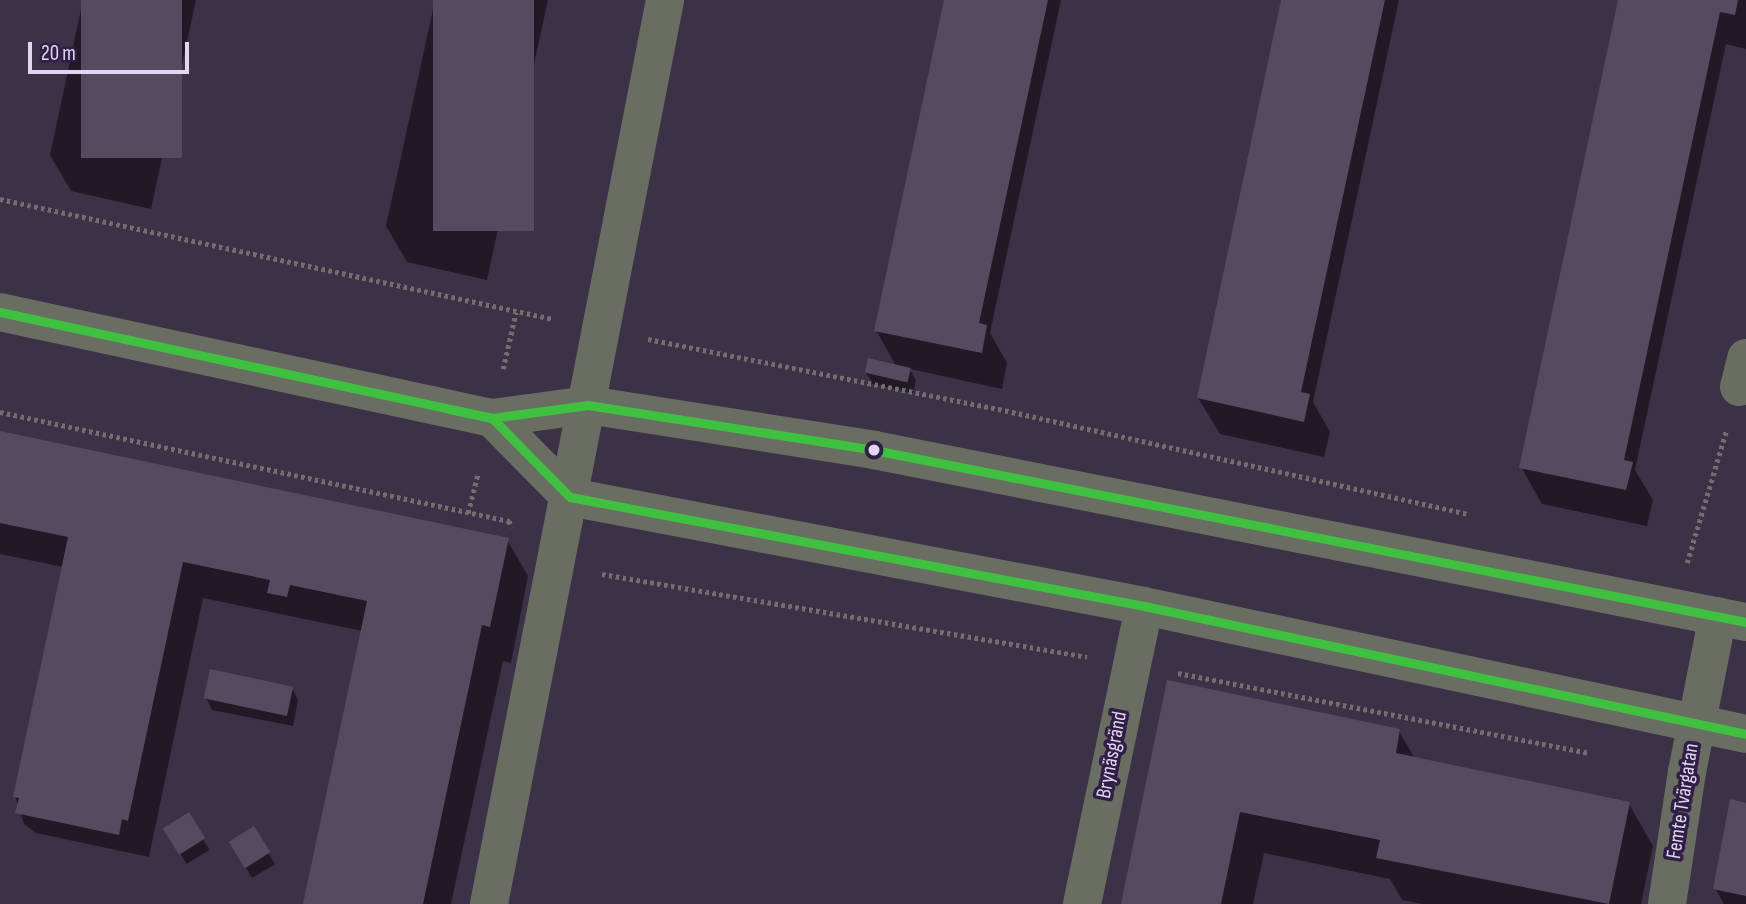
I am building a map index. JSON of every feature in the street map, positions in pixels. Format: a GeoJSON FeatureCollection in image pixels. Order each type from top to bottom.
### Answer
{"type":"FeatureCollection","features":[{"type":"Feature","properties":{"kind":"street"},"geometry":{"type":"LineString","coordinates":[[489,904],[558,566],[666,0]]}},
{"type":"Feature","properties":{"kind":"street"},"geometry":{"type":"LineString","coordinates":[[0,312],[492,418],[588,405],[874,450],[1732,619]]}},
{"type":"Feature","properties":{"kind":"street"},"geometry":{"type":"LineString","coordinates":[[492,418],[570,497],[1144,606],[1746,734]]}},
{"type":"Feature","properties":{"kind":"street","name":"Brynäsgränd"},"geometry":{"type":"LineString","coordinates":[[1082,904],[1144,606]]}},
{"type":"Feature","properties":{"kind":"street","name":"Femte Tvärgatan"},"geometry":{"type":"LineString","coordinates":[[1667,904],[1696,723],[1732,619]]}},
{"type":"Feature","properties":{"kind":"path"},"geometry":{"type":"LineString","coordinates":[[0,200],[604,330],[1012,412],[1471,515]]}},
{"type":"Feature","properties":{"kind":"path"},"geometry":{"type":"LineString","coordinates":[[1687,564],[1742,373]]}},
{"type":"Feature","properties":{"kind":"path"},"geometry":{"type":"LineString","coordinates":[[0,412],[509,521],[522,545],[558,566],[1130,664],[1592,754]]}},
{"type":"Feature","properties":{"kind":"path"},"geometry":{"type":"LineString","coordinates":[[1674,561],[1699,566]]}},
{"type":"Feature","properties":{"kind":"building"},"geometry":{"type":"Polygon","coordinates":[[[81,0],[182,0],[182,158],[81,158],[81,0]]]}},
{"type":"Feature","properties":{"kind":"building"},"geometry":{"type":"Polygon","coordinates":[[[433,0],[534,0],[534,231],[433,231],[433,0]]]}},
{"type":"Feature","properties":{"kind":"building"},"geometry":{"type":"Polygon","coordinates":[[[944,0],[1048,0],[979,323],[987,325],[982,353],[874,331],[944,0]]]}},
{"type":"Feature","properties":{"kind":"building"},"geometry":{"type":"Polygon","coordinates":[[[1281,0],[1385,0],[1301,392],[1310,394],[1304,422],[1197,398],[1281,0]]]}},
{"type":"Feature","properties":{"kind":"building"},"geometry":{"type":"Polygon","coordinates":[[[1618,0],[1738,0],[1735,15],[1720,12],[1624,460],[1633,462],[1626,490],[1519,468],[1618,0]]]}},
{"type":"Feature","properties":{"kind":"building"},"geometry":{"type":"Polygon","coordinates":[[[868,358],[911,368],[907,383],[865,373],[868,358]]]}},
{"type":"Feature","properties":{"kind":"building"},"geometry":{"type":"Polygon","coordinates":[[[0,431],[509,538],[490,627],[482,625],[423,904],[303,904],[367,601],[290,585],[287,597],[267,593],[270,580],[183,562],[128,821],[122,819],[119,835],[15,813],[19,798],[13,797],[68,537],[0,523],[0,431]]]}},
{"type":"Feature","properties":{"kind":"building"},"geometry":{"type":"Polygon","coordinates":[[[210,669],[293,687],[287,716],[204,698],[210,669]]]}},
{"type":"Feature","properties":{"kind":"building"},"geometry":{"type":"Polygon","coordinates":[[[1167,680],[1400,729],[1396,753],[1630,802],[1609,904],[1376,858],[1380,840],[1240,812],[1221,904],[1121,904],[1167,680]]]}},
{"type":"Feature","properties":{"kind":"building"},"geometry":{"type":"Polygon","coordinates":[[[1730,799],[1746,803],[1746,896],[1713,889],[1730,799]]]}},
{"type":"Feature","properties":{"kind":"building"},"geometry":{"type":"Polygon","coordinates":[[[189,812],[205,838],[179,855],[163,828],[189,812]]]}},
{"type":"Feature","properties":{"kind":"building"},"geometry":{"type":"Polygon","coordinates":[[[254,826],[270,852],[245,868],[229,842],[254,826]]]}},
{"type":"Feature","properties":{"kind":"transit line"},"geometry":{"type":"LineString","coordinates":[[0,312],[492,418],[570,497],[1144,606],[1746,734]]}},
{"type":"Feature","properties":{"kind":"transit line"},"geometry":{"type":"LineString","coordinates":[[449,409],[492,418],[588,405],[874,450],[1746,622]]}}]}
